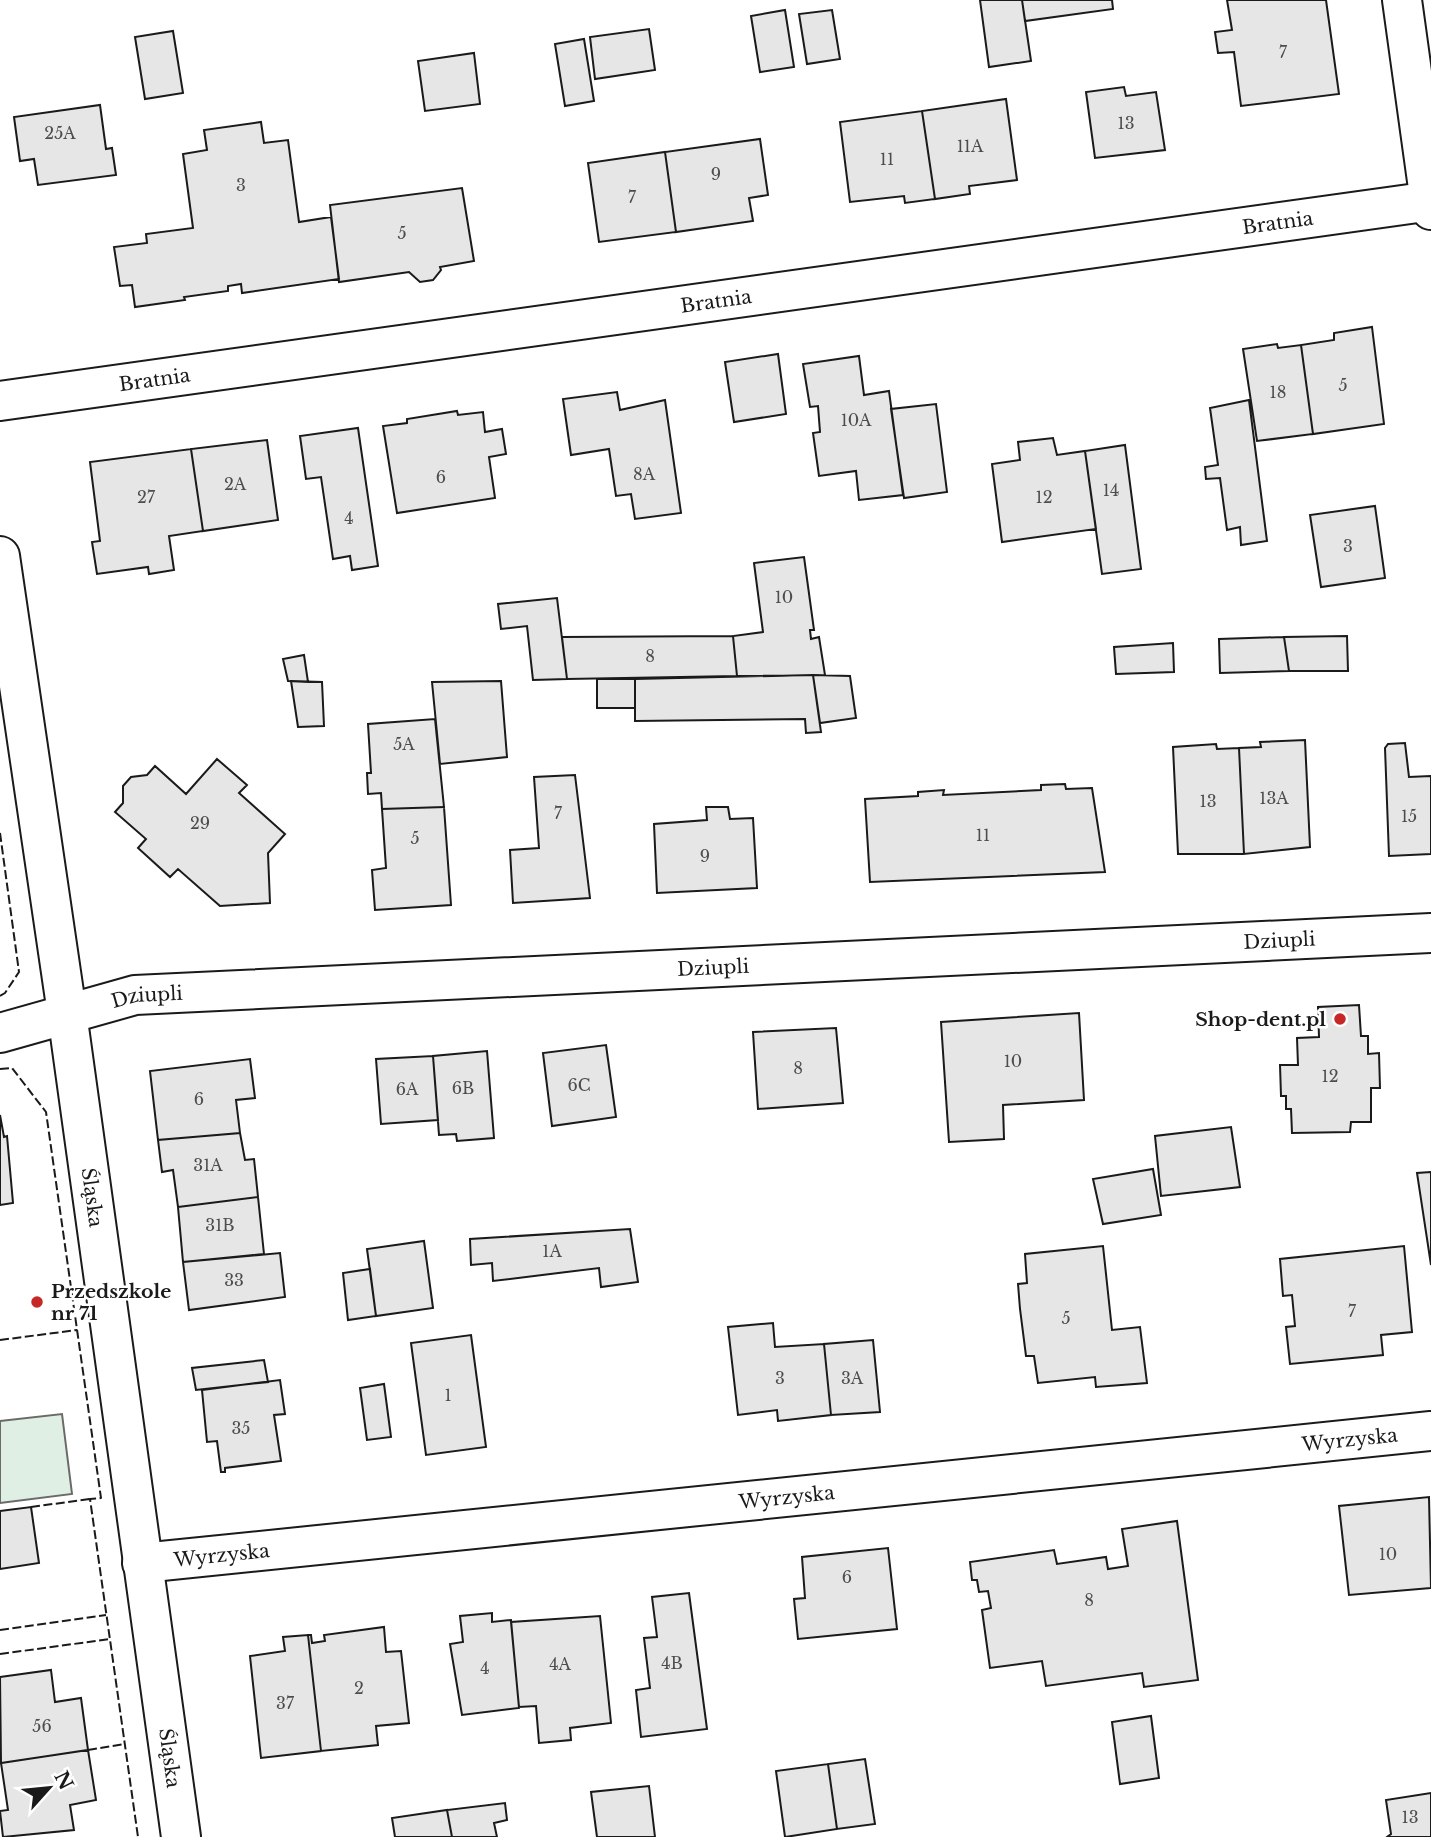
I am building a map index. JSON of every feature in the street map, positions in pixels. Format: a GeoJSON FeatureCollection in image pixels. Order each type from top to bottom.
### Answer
{"type":"FeatureCollection","features":[{"type":"Feature","properties":{"kind":"street"},"geometry":{"type":"LineString","coordinates":[[1402,0],[1431,204]]}},
{"type":"Feature","properties":{"kind":"street","name":"Bratnia"},"geometry":{"type":"LineString","coordinates":[[0,401],[1431,204]]}},
{"type":"Feature","properties":{"kind":"street","name":"Śląska"},"geometry":{"type":"LineString","coordinates":[[0,556],[67,1013],[181,1837]]}},
{"type":"Feature","properties":{"kind":"street","name":"Dziupli"},"geometry":{"type":"LineString","coordinates":[[0,1033],[135,995],[1431,933]]}},
{"type":"Feature","properties":{"kind":"street","name":"Wyrzyska"},"geometry":{"type":"LineString","coordinates":[[142,1563],[1431,1431]]}},
{"type":"Feature","properties":{"kind":"green space"},"geometry":{"type":"Polygon","coordinates":[[[62,1414],[72,1494],[0,1503],[0,1421],[62,1414]]]}},
{"type":"Feature","properties":{"kind":"building"},"geometry":{"type":"Polygon","coordinates":[[[980,0],[1022,0],[1031,61],[989,67],[980,0]]]}},
{"type":"Feature","properties":{"kind":"building"},"geometry":{"type":"Polygon","coordinates":[[[1022,0],[1112,0],[1113,9],[1025,21],[1022,0]]]}},
{"type":"Feature","properties":{"kind":"building"},"geometry":{"type":"Polygon","coordinates":[[[1227,0],[1326,0],[1339,94],[1241,106],[1234,52],[1218,53],[1215,32],[1232,30],[1227,0]]]}},
{"type":"Feature","properties":{"kind":"building"},"geometry":{"type":"Polygon","coordinates":[[[785,10],[794,67],[760,72],[751,16],[785,10]]]}},
{"type":"Feature","properties":{"kind":"building"},"geometry":{"type":"Polygon","coordinates":[[[832,10],[840,59],[807,64],[799,14],[832,10]]]}},
{"type":"Feature","properties":{"kind":"building"},"geometry":{"type":"Polygon","coordinates":[[[649,29],[655,70],[595,79],[590,37],[649,29]]]}},
{"type":"Feature","properties":{"kind":"building"},"geometry":{"type":"Polygon","coordinates":[[[173,31],[183,93],[145,99],[135,37],[173,31]]]}},
{"type":"Feature","properties":{"kind":"building"},"geometry":{"type":"Polygon","coordinates":[[[584,39],[594,101],[565,106],[555,44],[584,39]]]}},
{"type":"Feature","properties":{"kind":"building"},"geometry":{"type":"Polygon","coordinates":[[[474,53],[480,104],[425,111],[418,61],[474,53]]]}},
{"type":"Feature","properties":{"kind":"building"},"geometry":{"type":"Polygon","coordinates":[[[1124,87],[1126,96],[1156,92],[1165,150],[1095,158],[1086,92],[1124,87]]]}},
{"type":"Feature","properties":{"kind":"building"},"geometry":{"type":"Polygon","coordinates":[[[1006,99],[1017,180],[969,186],[970,194],[935,199],[922,111],[1006,99]]]}},
{"type":"Feature","properties":{"kind":"building"},"geometry":{"type":"Polygon","coordinates":[[[100,105],[106,149],[112,148],[116,175],[38,185],[34,159],[20,161],[14,117],[100,105]]]}},
{"type":"Feature","properties":{"kind":"building"},"geometry":{"type":"Polygon","coordinates":[[[922,111],[935,199],[905,203],[904,196],[850,202],[840,122],[922,111]]]}},
{"type":"Feature","properties":{"kind":"building"},"geometry":{"type":"Polygon","coordinates":[[[261,122],[264,143],[288,140],[299,222],[331,217],[339,279],[242,293],[241,284],[228,286],[228,291],[135,307],[132,285],[120,286],[114,247],[147,243],[146,234],[193,228],[183,154],[207,150],[204,130],[261,122]]]}},
{"type":"Feature","properties":{"kind":"building"},"geometry":{"type":"Polygon","coordinates":[[[760,139],[768,195],[749,198],[753,221],[676,232],[665,152],[760,139]]]}},
{"type":"Feature","properties":{"kind":"building"},"geometry":{"type":"Polygon","coordinates":[[[665,152],[676,232],[599,242],[588,163],[665,152]]]}},
{"type":"Feature","properties":{"kind":"building"},"geometry":{"type":"Polygon","coordinates":[[[462,188],[474,261],[440,267],[441,270],[433,280],[420,282],[409,272],[339,282],[330,205],[462,188]]]}},
{"type":"Feature","properties":{"kind":"building"},"geometry":{"type":"Polygon","coordinates":[[[1372,327],[1384,424],[1313,434],[1301,345],[1334,340],[1334,333],[1372,327]]]}},
{"type":"Feature","properties":{"kind":"building"},"geometry":{"type":"Polygon","coordinates":[[[1277,344],[1278,348],[1301,345],[1313,434],[1257,441],[1243,349],[1277,344]]]}},
{"type":"Feature","properties":{"kind":"building"},"geometry":{"type":"Polygon","coordinates":[[[778,354],[786,414],[734,422],[725,362],[778,354]]]}},
{"type":"Feature","properties":{"kind":"building"},"geometry":{"type":"Polygon","coordinates":[[[859,356],[864,395],[889,391],[903,495],[859,500],[856,471],[819,476],[813,433],[820,432],[818,406],[810,407],[803,364],[859,356]]]}},
{"type":"Feature","properties":{"kind":"building"},"geometry":{"type":"Polygon","coordinates":[[[617,392],[620,410],[665,400],[681,513],[635,519],[631,494],[616,496],[609,449],[571,455],[563,399],[617,392]]]}},
{"type":"Feature","properties":{"kind":"building"},"geometry":{"type":"Polygon","coordinates":[[[1249,400],[1267,541],[1241,545],[1240,527],[1227,530],[1220,478],[1206,479],[1205,467],[1218,465],[1210,408],[1249,400]]]}},
{"type":"Feature","properties":{"kind":"building"},"geometry":{"type":"Polygon","coordinates":[[[936,404],[947,492],[904,498],[891,409],[936,404]]]}},
{"type":"Feature","properties":{"kind":"building"},"geometry":{"type":"Polygon","coordinates":[[[457,411],[458,415],[483,412],[485,432],[502,429],[506,454],[489,457],[495,498],[397,513],[383,426],[457,411]]]}},
{"type":"Feature","properties":{"kind":"building"},"geometry":{"type":"Polygon","coordinates":[[[358,428],[378,566],[352,570],[350,556],[333,559],[321,477],[306,479],[300,436],[358,428]]]}},
{"type":"Feature","properties":{"kind":"building"},"geometry":{"type":"Polygon","coordinates":[[[1053,438],[1057,455],[1085,451],[1096,529],[1002,542],[992,464],[1020,460],[1018,442],[1053,438]]]}},
{"type":"Feature","properties":{"kind":"building"},"geometry":{"type":"Polygon","coordinates":[[[267,440],[278,520],[203,531],[191,449],[267,440]]]}},
{"type":"Feature","properties":{"kind":"building"},"geometry":{"type":"Polygon","coordinates":[[[1125,445],[1141,569],[1102,574],[1085,451],[1125,445]]]}},
{"type":"Feature","properties":{"kind":"building"},"geometry":{"type":"Polygon","coordinates":[[[191,449],[203,531],[169,536],[174,570],[149,574],[148,567],[97,574],[92,542],[100,541],[90,462],[191,449]]]}},
{"type":"Feature","properties":{"kind":"building"},"geometry":{"type":"Polygon","coordinates":[[[1375,506],[1385,578],[1321,587],[1310,515],[1375,506]]]}},
{"type":"Feature","properties":{"kind":"building"},"geometry":{"type":"Polygon","coordinates":[[[804,557],[814,630],[810,630],[811,639],[819,637],[825,675],[737,676],[733,636],[763,632],[754,563],[804,557]]]}},
{"type":"Feature","properties":{"kind":"building"},"geometry":{"type":"Polygon","coordinates":[[[557,598],[567,679],[533,680],[527,626],[501,629],[498,604],[557,598]]]}},
{"type":"Feature","properties":{"kind":"building"},"geometry":{"type":"Polygon","coordinates":[[[733,636],[737,676],[567,679],[562,637],[733,636]]]}},
{"type":"Feature","properties":{"kind":"building"},"geometry":{"type":"Polygon","coordinates":[[[1347,636],[1348,671],[1289,671],[1284,637],[1347,636]]]}},
{"type":"Feature","properties":{"kind":"building"},"geometry":{"type":"Polygon","coordinates":[[[1284,637],[1289,671],[1220,673],[1219,639],[1284,637]]]}},
{"type":"Feature","properties":{"kind":"building"},"geometry":{"type":"Polygon","coordinates":[[[1173,643],[1174,672],[1116,674],[1114,647],[1173,643]]]}},
{"type":"Feature","properties":{"kind":"building"},"geometry":{"type":"Polygon","coordinates":[[[304,655],[308,682],[288,681],[283,659],[304,655]]]}},
{"type":"Feature","properties":{"kind":"building"},"geometry":{"type":"Polygon","coordinates":[[[813,675],[821,732],[806,733],[805,719],[635,721],[635,679],[813,675]]]}},
{"type":"Feature","properties":{"kind":"building"},"geometry":{"type":"Polygon","coordinates":[[[813,675],[850,676],[856,718],[820,723],[813,675]]]}},
{"type":"Feature","properties":{"kind":"building"},"geometry":{"type":"Polygon","coordinates":[[[597,679],[635,679],[635,708],[597,708],[597,679]]]}},
{"type":"Feature","properties":{"kind":"building"},"geometry":{"type":"Polygon","coordinates":[[[291,681],[322,682],[324,726],[298,727],[291,681]]]}},
{"type":"Feature","properties":{"kind":"building"},"geometry":{"type":"Polygon","coordinates":[[[501,681],[507,757],[440,764],[432,682],[501,681]]]}},
{"type":"Feature","properties":{"kind":"building"},"geometry":{"type":"Polygon","coordinates":[[[435,719],[444,807],[382,809],[381,793],[368,794],[367,773],[371,773],[368,724],[435,719]]]}},
{"type":"Feature","properties":{"kind":"building"},"geometry":{"type":"Polygon","coordinates":[[[1305,740],[1310,847],[1244,854],[1239,748],[1261,747],[1260,742],[1305,740]]]}},
{"type":"Feature","properties":{"kind":"building"},"geometry":{"type":"Polygon","coordinates":[[[1405,743],[1409,777],[1431,776],[1431,854],[1389,856],[1385,748],[1388,744],[1405,743]]]}},
{"type":"Feature","properties":{"kind":"building"},"geometry":{"type":"Polygon","coordinates":[[[1216,744],[1217,749],[1239,748],[1244,854],[1178,854],[1173,747],[1216,744]]]}},
{"type":"Feature","properties":{"kind":"building"},"geometry":{"type":"Polygon","coordinates":[[[217,759],[247,785],[239,793],[285,834],[268,853],[270,903],[220,906],[178,869],[170,877],[138,848],[146,839],[115,812],[123,803],[123,786],[131,777],[147,775],[155,766],[186,794],[217,759]]]}},
{"type":"Feature","properties":{"kind":"building"},"geometry":{"type":"Polygon","coordinates":[[[575,775],[590,898],[513,903],[510,850],[539,848],[534,777],[575,775]]]}},
{"type":"Feature","properties":{"kind":"building"},"geometry":{"type":"Polygon","coordinates":[[[1065,784],[1066,789],[1092,788],[1105,872],[870,882],[865,799],[918,796],[918,792],[944,790],[943,795],[1041,790],[1041,785],[1065,784]]]}},
{"type":"Feature","properties":{"kind":"building"},"geometry":{"type":"Polygon","coordinates":[[[444,807],[451,905],[375,910],[372,870],[386,868],[382,809],[444,807]]]}},
{"type":"Feature","properties":{"kind":"building"},"geometry":{"type":"Polygon","coordinates":[[[706,807],[728,807],[730,819],[753,818],[757,888],[657,893],[654,824],[707,820],[706,807]]]}},
{"type":"Feature","properties":{"kind":"building"},"geometry":{"type":"Polygon","coordinates":[[[1359,1005],[1361,1036],[1368,1036],[1368,1054],[1379,1053],[1380,1088],[1371,1088],[1371,1122],[1351,1122],[1350,1132],[1292,1133],[1291,1109],[1286,1109],[1286,1096],[1281,1096],[1280,1065],[1298,1065],[1297,1038],[1319,1037],[1318,1007],[1359,1005]]]}},
{"type":"Feature","properties":{"kind":"building"},"geometry":{"type":"Polygon","coordinates":[[[1079,1013],[1084,1100],[1003,1105],[1004,1139],[949,1142],[941,1022],[1079,1013]]]}},
{"type":"Feature","properties":{"kind":"building"},"geometry":{"type":"Polygon","coordinates":[[[836,1028],[843,1103],[758,1109],[753,1032],[836,1028]]]}},
{"type":"Feature","properties":{"kind":"building"},"geometry":{"type":"Polygon","coordinates":[[[606,1045],[616,1117],[552,1126],[543,1053],[606,1045]]]}},
{"type":"Feature","properties":{"kind":"building"},"geometry":{"type":"Polygon","coordinates":[[[487,1051],[494,1138],[457,1141],[456,1134],[439,1135],[433,1056],[487,1051]]]}},
{"type":"Feature","properties":{"kind":"building"},"geometry":{"type":"Polygon","coordinates":[[[433,1056],[438,1120],[381,1124],[376,1059],[433,1056]]]}},
{"type":"Feature","properties":{"kind":"building"},"geometry":{"type":"Polygon","coordinates":[[[250,1059],[255,1098],[236,1100],[240,1133],[158,1140],[150,1071],[250,1059]]]}},
{"type":"Feature","properties":{"kind":"building"},"geometry":{"type":"Polygon","coordinates":[[[0,1115],[4,1137],[7,1136],[13,1203],[0,1205],[0,1115]]]}},
{"type":"Feature","properties":{"kind":"building"},"geometry":{"type":"Polygon","coordinates":[[[1231,1127],[1240,1187],[1161,1196],[1155,1136],[1231,1127]]]}},
{"type":"Feature","properties":{"kind":"building"},"geometry":{"type":"Polygon","coordinates":[[[240,1133],[245,1160],[254,1159],[258,1197],[178,1207],[173,1170],[162,1172],[158,1140],[240,1133]]]}},
{"type":"Feature","properties":{"kind":"building"},"geometry":{"type":"Polygon","coordinates":[[[1153,1169],[1161,1215],[1103,1224],[1093,1179],[1153,1169]]]}},
{"type":"Feature","properties":{"kind":"building"},"geometry":{"type":"Polygon","coordinates":[[[1431,1172],[1431,1265],[1417,1173],[1431,1172]]]}},
{"type":"Feature","properties":{"kind":"building"},"geometry":{"type":"Polygon","coordinates":[[[258,1197],[264,1254],[183,1262],[178,1207],[258,1197]]]}},
{"type":"Feature","properties":{"kind":"building"},"geometry":{"type":"Polygon","coordinates":[[[630,1229],[638,1282],[601,1287],[599,1268],[493,1281],[492,1263],[471,1265],[470,1239],[630,1229]]]}},
{"type":"Feature","properties":{"kind":"building"},"geometry":{"type":"Polygon","coordinates":[[[424,1241],[433,1308],[376,1316],[367,1249],[424,1241]]]}},
{"type":"Feature","properties":{"kind":"building"},"geometry":{"type":"Polygon","coordinates":[[[1103,1246],[1112,1330],[1140,1327],[1147,1383],[1096,1387],[1095,1377],[1038,1383],[1034,1356],[1026,1356],[1020,1309],[1018,1284],[1027,1283],[1025,1254],[1103,1246]]]}},
{"type":"Feature","properties":{"kind":"building"},"geometry":{"type":"Polygon","coordinates":[[[1404,1246],[1412,1332],[1381,1335],[1383,1355],[1290,1364],[1286,1327],[1295,1326],[1292,1295],[1283,1296],[1280,1259],[1404,1246]]]}},
{"type":"Feature","properties":{"kind":"building"},"geometry":{"type":"Polygon","coordinates":[[[280,1253],[285,1297],[189,1310],[183,1262],[280,1253]]]}},
{"type":"Feature","properties":{"kind":"building"},"geometry":{"type":"Polygon","coordinates":[[[370,1269],[376,1316],[348,1320],[343,1273],[370,1269]]]}},
{"type":"Feature","properties":{"kind":"building"},"geometry":{"type":"Polygon","coordinates":[[[773,1323],[775,1347],[824,1344],[831,1415],[778,1421],[777,1410],[738,1415],[728,1327],[773,1323]]]}},
{"type":"Feature","properties":{"kind":"building"},"geometry":{"type":"Polygon","coordinates":[[[471,1335],[486,1447],[426,1455],[411,1343],[471,1335]]]}},
{"type":"Feature","properties":{"kind":"building"},"geometry":{"type":"Polygon","coordinates":[[[873,1340],[880,1412],[831,1415],[824,1344],[873,1340]]]}},
{"type":"Feature","properties":{"kind":"building"},"geometry":{"type":"Polygon","coordinates":[[[264,1360],[268,1382],[196,1390],[192,1368],[264,1360]]]}},
{"type":"Feature","properties":{"kind":"building"},"geometry":{"type":"Polygon","coordinates":[[[280,1380],[285,1414],[274,1415],[281,1461],[225,1468],[225,1472],[221,1472],[217,1441],[207,1442],[202,1390],[280,1380]]]}},
{"type":"Feature","properties":{"kind":"building"},"geometry":{"type":"Polygon","coordinates":[[[384,1384],[391,1437],[367,1440],[360,1388],[384,1384]]]}},
{"type":"Feature","properties":{"kind":"building"},"geometry":{"type":"Polygon","coordinates":[[[1429,1497],[1431,1588],[1349,1595],[1339,1506],[1429,1497]]]}},
{"type":"Feature","properties":{"kind":"building"},"geometry":{"type":"Polygon","coordinates":[[[31,1507],[39,1563],[0,1569],[0,1511],[31,1507]]]}},
{"type":"Feature","properties":{"kind":"building"},"geometry":{"type":"Polygon","coordinates":[[[1177,1521],[1198,1680],[1144,1687],[1142,1673],[1046,1686],[1042,1661],[990,1668],[982,1610],[991,1608],[988,1591],[979,1592],[977,1580],[972,1580],[970,1562],[1054,1550],[1057,1564],[1106,1557],[1108,1569],[1128,1566],[1122,1529],[1177,1521]]]}},
{"type":"Feature","properties":{"kind":"building"},"geometry":{"type":"Polygon","coordinates":[[[888,1548],[897,1629],[798,1639],[794,1599],[805,1598],[802,1557],[888,1548]]]}},
{"type":"Feature","properties":{"kind":"building"},"geometry":{"type":"Polygon","coordinates":[[[689,1593],[707,1729],[641,1737],[636,1690],[650,1688],[644,1638],[657,1637],[652,1597],[689,1593]]]}},
{"type":"Feature","properties":{"kind":"building"},"geometry":{"type":"Polygon","coordinates":[[[492,1613],[492,1622],[511,1620],[519,1708],[462,1715],[450,1644],[463,1642],[460,1616],[492,1613]]]}},
{"type":"Feature","properties":{"kind":"building"},"geometry":{"type":"Polygon","coordinates":[[[600,1616],[611,1723],[570,1728],[571,1740],[539,1743],[536,1706],[519,1707],[511,1622],[600,1616]]]}},
{"type":"Feature","properties":{"kind":"building"},"geometry":{"type":"Polygon","coordinates":[[[384,1627],[386,1652],[401,1651],[409,1723],[376,1726],[378,1745],[321,1751],[308,1635],[311,1635],[312,1643],[325,1641],[324,1635],[384,1627]]]}},
{"type":"Feature","properties":{"kind":"building"},"geometry":{"type":"Polygon","coordinates":[[[308,1635],[321,1751],[261,1758],[250,1656],[285,1651],[283,1637],[308,1635]]]}},
{"type":"Feature","properties":{"kind":"building"},"geometry":{"type":"Polygon","coordinates":[[[51,1670],[55,1702],[81,1698],[88,1750],[1,1763],[0,1677],[51,1670]]]}},
{"type":"Feature","properties":{"kind":"building"},"geometry":{"type":"Polygon","coordinates":[[[1151,1716],[1159,1778],[1120,1784],[1112,1722],[1151,1716]]]}},
{"type":"Feature","properties":{"kind":"building"},"geometry":{"type":"Polygon","coordinates":[[[88,1750],[96,1800],[70,1805],[74,1830],[3,1837],[0,1811],[8,1810],[1,1763],[88,1750]]]}},
{"type":"Feature","properties":{"kind":"building"},"geometry":{"type":"Polygon","coordinates":[[[865,1759],[875,1824],[837,1829],[828,1764],[865,1759]]]}},
{"type":"Feature","properties":{"kind":"building"},"geometry":{"type":"Polygon","coordinates":[[[828,1764],[837,1829],[785,1837],[776,1771],[828,1764]]]}},
{"type":"Feature","properties":{"kind":"building"},"geometry":{"type":"Polygon","coordinates":[[[649,1786],[655,1837],[597,1837],[591,1792],[649,1786]]]}},
{"type":"Feature","properties":{"kind":"building"},"geometry":{"type":"Polygon","coordinates":[[[1431,1793],[1431,1837],[1387,1837],[1391,1834],[1386,1800],[1431,1793]]]}},
{"type":"Feature","properties":{"kind":"building"},"geometry":{"type":"Polygon","coordinates":[[[505,1803],[507,1820],[494,1823],[497,1837],[452,1837],[447,1810],[505,1803]]]}},
{"type":"Feature","properties":{"kind":"building"},"geometry":{"type":"Polygon","coordinates":[[[447,1810],[452,1837],[395,1837],[392,1818],[447,1810]]]}},
{"type":"Feature","properties":{"kind":"fence"},"geometry":{"type":"LineString","coordinates":[[0,833],[19,972],[0,996]]}},
{"type":"Feature","properties":{"kind":"fence"},"geometry":{"type":"LineString","coordinates":[[0,1069],[12,1068],[46,1112],[101,1498],[90,1499],[138,1837]]}},
{"type":"Feature","properties":{"kind":"fence"},"geometry":{"type":"LineString","coordinates":[[0,1340],[77,1330]]}},
{"type":"Feature","properties":{"kind":"fence"},"geometry":{"type":"LineString","coordinates":[[31,1507],[90,1499]]}},
{"type":"Feature","properties":{"kind":"fence"},"geometry":{"type":"LineString","coordinates":[[0,1630],[106,1615]]}},
{"type":"Feature","properties":{"kind":"fence"},"geometry":{"type":"LineString","coordinates":[[0,1654],[110,1639]]}},
{"type":"Feature","properties":{"kind":"fence"},"geometry":{"type":"LineString","coordinates":[[88,1750],[125,1744]]}},
{"type":"Feature","properties":{"kind":"place","name":"Shop-dent.pl"},"geometry":{"type":"Point","coordinates":[1340,1019]}},
{"type":"Feature","properties":{"kind":"place","name":"Przedszkole nr 71"},"geometry":{"type":"Point","coordinates":[37,1302]}}]}
